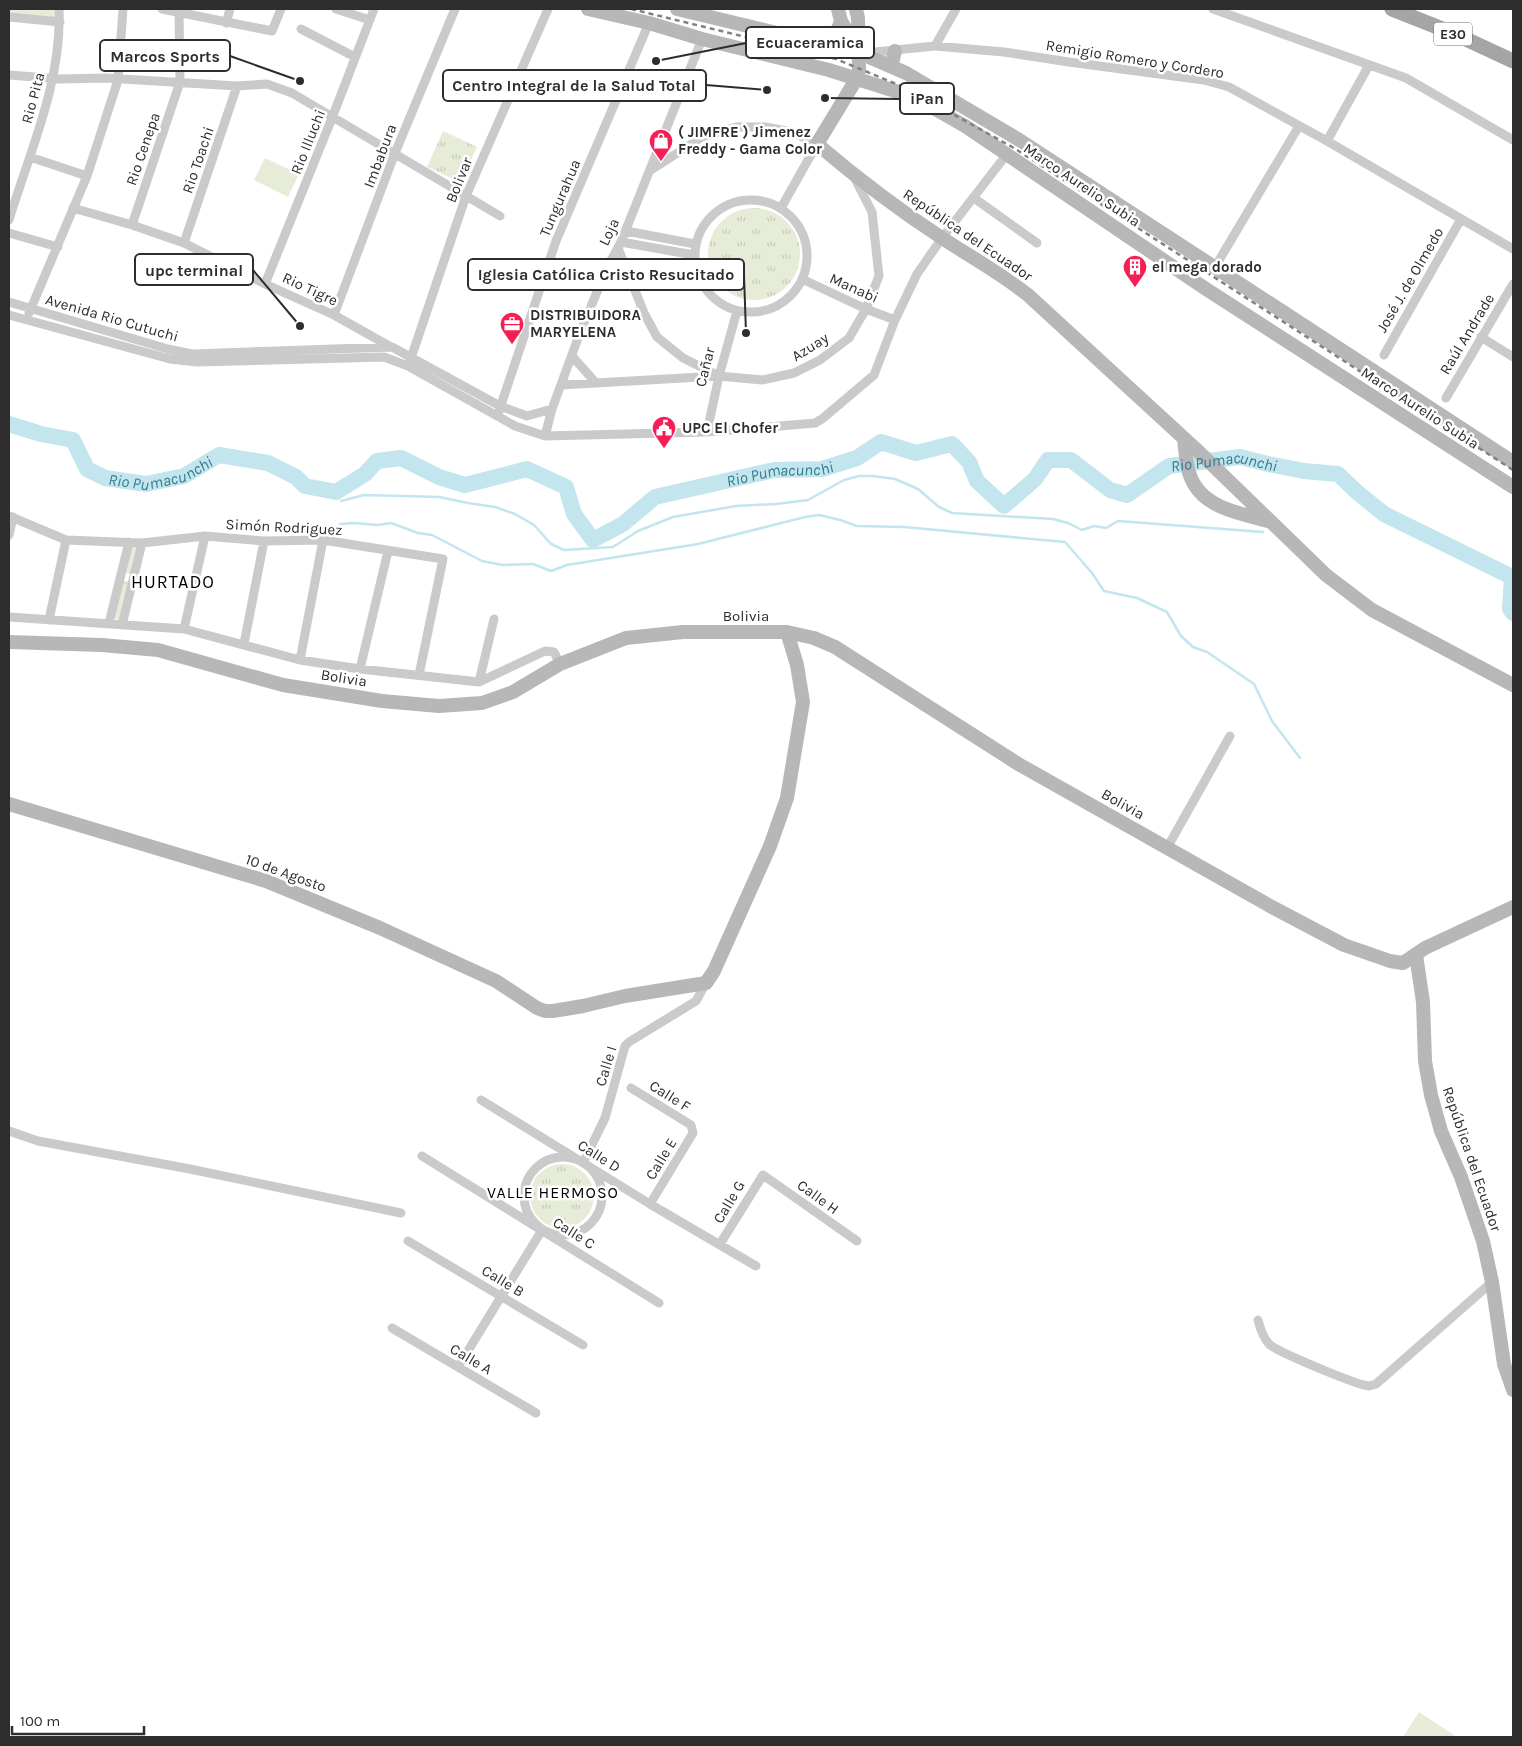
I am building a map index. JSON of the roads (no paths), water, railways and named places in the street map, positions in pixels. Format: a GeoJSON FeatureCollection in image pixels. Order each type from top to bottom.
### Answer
{"type":"FeatureCollection","features":[{"type":"Feature","properties":{"kind":"main road","name":"E30"},"geometry":{"type":"LineString","coordinates":[[1392,9],[1455,34],[1513,61]]}},
{"type":"Feature","properties":{"kind":"street","name":"Rio Pita"},"geometry":{"type":"LineString","coordinates":[[9,220],[30,158],[53,79],[60,22],[59,9]]}},
{"type":"Feature","properties":{"kind":"street"},"geometry":{"type":"LineString","coordinates":[[27,320],[87,176],[118,80],[123,9]]}},
{"type":"Feature","properties":{"kind":"street"},"geometry":{"type":"LineString","coordinates":[[162,9],[272,31],[281,9]]}},
{"type":"Feature","properties":{"kind":"street"},"geometry":{"type":"LineString","coordinates":[[226,23],[230,9]]}},
{"type":"Feature","properties":{"kind":"street"},"geometry":{"type":"LineString","coordinates":[[336,9],[370,20]]}},
{"type":"Feature","properties":{"kind":"street","name":"Rio Illuchi"},"geometry":{"type":"LineString","coordinates":[[265,284],[374,9]]}},
{"type":"Feature","properties":{"kind":"street","name":"Imbabura"},"geometry":{"type":"LineString","coordinates":[[334,315],[395,154],[455,9]]}},
{"type":"Feature","properties":{"kind":"street","name":"Bolivar"},"geometry":{"type":"LineString","coordinates":[[410,361],[466,196],[548,9]]}},
{"type":"Feature","properties":{"kind":"street","name":"Marco Aurelio Subia"},"geometry":{"type":"LineString","coordinates":[[588,9],[649,23],[702,39],[857,78],[914,97],[965,126],[1203,287],[1513,487]]}},
{"type":"Feature","properties":{"kind":"street","name":"Marco Aurelio Subia"},"geometry":{"type":"LineString","coordinates":[[677,9],[707,12],[860,53],[906,73],[1021,141],[1513,462]]}},
{"type":"Feature","properties":{"kind":"street"},"geometry":{"type":"LineString","coordinates":[[781,208],[857,78],[860,70],[860,53],[856,9]]}},
{"type":"Feature","properties":{"kind":"street"},"geometry":{"type":"LineString","coordinates":[[935,46],[956,9]]}},
{"type":"Feature","properties":{"kind":"street"},"geometry":{"type":"LineString","coordinates":[[1214,9],[1406,78],[1513,140]]}},
{"type":"Feature","properties":{"kind":"street","name":"Rio Cenepa"},"geometry":{"type":"LineString","coordinates":[[132,225],[180,82],[179,12]]}},
{"type":"Feature","properties":{"kind":"street"},"geometry":{"type":"LineString","coordinates":[[839,15],[860,53]]}},
{"type":"Feature","properties":{"kind":"street"},"geometry":{"type":"LineString","coordinates":[[816,42],[824,42],[834,36],[839,15]]}},
{"type":"Feature","properties":{"kind":"street"},"geometry":{"type":"LineString","coordinates":[[9,17],[60,22]]}},
{"type":"Feature","properties":{"kind":"street","name":"Tungurahua"},"geometry":{"type":"LineString","coordinates":[[498,411],[556,241],[649,23]]}},
{"type":"Feature","properties":{"kind":"street"},"geometry":{"type":"LineString","coordinates":[[301,29],[355,57]]}},
{"type":"Feature","properties":{"kind":"street","name":"Loja"},"geometry":{"type":"LineString","coordinates":[[545,436],[552,409],[572,356],[608,266],[626,231],[702,39]]}},
{"type":"Feature","properties":{"kind":"street","name":"Remigio Romero y Cordero"},"geometry":{"type":"LineString","coordinates":[[860,53],[935,46],[1004,52],[1204,80],[1229,88],[1327,141],[1513,249]]}},
{"type":"Feature","properties":{"kind":"street"},"geometry":{"type":"LineString","coordinates":[[893,67],[895,51]]}},
{"type":"Feature","properties":{"kind":"street"},"geometry":{"type":"LineString","coordinates":[[1327,141],[1370,65]]}},
{"type":"Feature","properties":{"kind":"street"},"geometry":{"type":"LineString","coordinates":[[9,75],[53,79],[106,78],[237,86],[267,84],[279,87],[500,216]]}},
{"type":"Feature","properties":{"kind":"street","name":"Rio Toachi"},"geometry":{"type":"LineString","coordinates":[[184,243],[237,86]]}},
{"type":"Feature","properties":{"kind":"street"},"geometry":{"type":"LineString","coordinates":[[1215,267],[1299,126]]}},
{"type":"Feature","properties":{"kind":"street"},"geometry":{"type":"LineString","coordinates":[[651,170],[702,137],[736,127],[765,127],[792,132],[817,144]]}},
{"type":"Feature","properties":{"kind":"street","name":"República del Ecuador"},"geometry":{"type":"LineString","coordinates":[[817,144],[853,175],[942,238],[1028,295],[1225,477],[1326,575],[1372,610],[1513,684]]}},
{"type":"Feature","properties":{"kind":"street","name":"Avenida Rio Cutuchi"},"geometry":{"type":"LineString","coordinates":[[9,302],[168,349],[192,354],[392,347],[410,361],[498,411],[515,426],[545,436],[707,432],[818,422],[874,375],[895,320],[917,274],[942,238],[1007,154]]}},
{"type":"Feature","properties":{"kind":"street"},"geometry":{"type":"LineString","coordinates":[[30,158],[87,176]]}},
{"type":"Feature","properties":{"kind":"street","name":"Azuay"},"geometry":{"type":"LineString","coordinates":[[620,245],[644,313],[657,337],[683,358],[719,376],[762,380],[794,373],[820,360],[849,338],[866,309],[878,276],[872,212],[853,175]]}},
{"type":"Feature","properties":{"kind":"street"},"geometry":{"type":"LineString","coordinates":[[9,185],[19,188]]}},
{"type":"Feature","properties":{"kind":"street"},"geometry":{"type":"LineString","coordinates":[[974,198],[1037,243]]}},
{"type":"Feature","properties":{"kind":"street"},"geometry":{"type":"LineString","coordinates":[[756,200],[781,208],[796,222],[805,240],[807,260],[802,280],[791,296],[775,307],[756,312],[737,311],[718,302],[703,288],[695,268],[695,244],[707,220],[729,204],[756,200]]}},
{"type":"Feature","properties":{"kind":"street","name":"Rio Tigre"},"geometry":{"type":"LineString","coordinates":[[73,208],[132,225],[184,243],[265,284],[334,315],[392,347]]}},
{"type":"Feature","properties":{"kind":"street","name":"José J. de Olmedo"},"geometry":{"type":"LineString","coordinates":[[1384,355],[1461,219]]}},
{"type":"Feature","properties":{"kind":"street"},"geometry":{"type":"LineString","coordinates":[[626,231],[695,244]]}},
{"type":"Feature","properties":{"kind":"street"},"geometry":{"type":"LineString","coordinates":[[9,232],[58,247]]}},
{"type":"Feature","properties":{"kind":"street"},"geometry":{"type":"LineString","coordinates":[[620,245],[694,255]]}},
{"type":"Feature","properties":{"kind":"street","name":"Manabi"},"geometry":{"type":"LineString","coordinates":[[802,280],[895,320]]}},
{"type":"Feature","properties":{"kind":"street","name":"Raúl Andrade"},"geometry":{"type":"LineString","coordinates":[[1446,398],[1513,284]]}},
{"type":"Feature","properties":{"kind":"street","name":"Cañar"},"geometry":{"type":"LineString","coordinates":[[707,432],[719,376],[737,311]]}},
{"type":"Feature","properties":{"kind":"street","name":"Avenida Rio Cutuchi"},"geometry":{"type":"LineString","coordinates":[[9,315],[170,359],[197,362],[384,358],[410,361]]}},
{"type":"Feature","properties":{"kind":"street"},"geometry":{"type":"LineString","coordinates":[[1481,337],[1513,357]]}},
{"type":"Feature","properties":{"kind":"street"},"geometry":{"type":"LineString","coordinates":[[572,356],[596,383]]}},
{"type":"Feature","properties":{"kind":"street"},"geometry":{"type":"LineString","coordinates":[[561,385],[719,376]]}},
{"type":"Feature","properties":{"kind":"street","name":"Avenida Rio Cutuchi"},"geometry":{"type":"LineString","coordinates":[[498,411],[527,416],[552,409]]}},
{"type":"Feature","properties":{"kind":"street","name":"República del Ecuador"},"geometry":{"type":"LineString","coordinates":[[1184,439],[1187,462],[1193,483],[1201,494],[1212,502],[1271,522]]}},
{"type":"Feature","properties":{"kind":"street"},"geometry":{"type":"LineString","coordinates":[[9,535],[11,516]]}},
{"type":"Feature","properties":{"kind":"street","name":"Simón Rodriguez"},"geometry":{"type":"LineString","coordinates":[[11,516],[66,540],[142,543],[205,536],[264,541],[323,540],[443,559],[419,675]]}},
{"type":"Feature","properties":{"kind":"street"},"geometry":{"type":"LineString","coordinates":[[184,629],[205,536]]}},
{"type":"Feature","properties":{"kind":"street"},"geometry":{"type":"LineString","coordinates":[[50,620],[66,540]]}},
{"type":"Feature","properties":{"kind":"street"},"geometry":{"type":"LineString","coordinates":[[300,660],[323,540]]}},
{"type":"Feature","properties":{"kind":"street"},"geometry":{"type":"LineString","coordinates":[[244,644],[264,541]]}},
{"type":"Feature","properties":{"kind":"street"},"geometry":{"type":"LineString","coordinates":[[108,623],[129,542]]}},
{"type":"Feature","properties":{"kind":"street"},"geometry":{"type":"LineString","coordinates":[[122,624],[142,543]]}},
{"type":"Feature","properties":{"kind":"street"},"geometry":{"type":"LineString","coordinates":[[360,669],[388,550]]}},
{"type":"Feature","properties":{"kind":"street"},"geometry":{"type":"LineString","coordinates":[[120,578],[133,580]]}},
{"type":"Feature","properties":{"kind":"street"},"geometry":{"type":"LineString","coordinates":[[9,617],[184,629],[300,660],[360,669],[479,682],[545,651],[554,652],[560,664]]}},
{"type":"Feature","properties":{"kind":"street"},"geometry":{"type":"LineString","coordinates":[[479,682],[494,619]]}},
{"type":"Feature","properties":{"kind":"street","name":"Bolivia"},"geometry":{"type":"LineString","coordinates":[[9,642],[102,645],[158,650],[283,685],[382,701],[439,706],[482,704],[513,692],[560,664],[626,638],[683,632],[788,632],[814,638],[835,647],[1020,765],[1270,906],[1344,945],[1403,963],[1416,955]]}},
{"type":"Feature","properties":{"kind":"street"},"geometry":{"type":"LineString","coordinates":[[706,983],[714,971],[770,846],[786,798],[803,702],[788,632]]}},
{"type":"Feature","properties":{"kind":"street"},"geometry":{"type":"LineString","coordinates":[[1167,848],[1230,736]]}},
{"type":"Feature","properties":{"kind":"street","name":"10 de Agosto"},"geometry":{"type":"LineString","coordinates":[[9,804],[266,881],[380,928],[496,981],[537,1008],[545,1011],[706,983]]}},
{"type":"Feature","properties":{"kind":"street"},"geometry":{"type":"LineString","coordinates":[[1416,955],[1425,948],[1513,907]]}},
{"type":"Feature","properties":{"kind":"street","name":"República del Ecuador"},"geometry":{"type":"LineString","coordinates":[[1416,955],[1423,1002],[1425,1061],[1431,1095],[1441,1131],[1461,1177],[1482,1241],[1492,1282],[1504,1364],[1513,1390]]}},
{"type":"Feature","properties":{"kind":"street","name":"Calle I"},"geometry":{"type":"LineString","coordinates":[[583,1162],[605,1118],[625,1046],[696,1001],[706,983]]}},
{"type":"Feature","properties":{"kind":"street","name":"Calle F"},"geometry":{"type":"LineString","coordinates":[[631,1088],[690,1125],[693,1129]]}},
{"type":"Feature","properties":{"kind":"street","name":"Calle D"},"geometry":{"type":"LineString","coordinates":[[481,1100],[650,1204],[756,1266]]}},
{"type":"Feature","properties":{"kind":"street","name":"Calle E"},"geometry":{"type":"LineString","coordinates":[[650,1204],[693,1133],[693,1129]]}},
{"type":"Feature","properties":{"kind":"street"},"geometry":{"type":"LineString","coordinates":[[9,1131],[38,1141],[190,1169],[401,1213]]}},
{"type":"Feature","properties":{"kind":"street","name":"Calle C"},"geometry":{"type":"LineString","coordinates":[[422,1156],[659,1303]]}},
{"type":"Feature","properties":{"kind":"street"},"geometry":{"type":"LineString","coordinates":[[562,1158],[583,1162],[598,1179],[601,1190],[602,1201],[596,1216],[585,1228],[575,1233],[562,1235],[542,1230],[528,1213],[525,1203],[525,1192],[533,1172],[551,1160],[562,1158]]}},
{"type":"Feature","properties":{"kind":"street","name":"Calle H"},"geometry":{"type":"LineString","coordinates":[[762,1175],[857,1241]]}},
{"type":"Feature","properties":{"kind":"street","name":"Calle G"},"geometry":{"type":"LineString","coordinates":[[720,1244],[762,1175]]}},
{"type":"Feature","properties":{"kind":"street"},"geometry":{"type":"LineString","coordinates":[[458,1367],[542,1230]]}},
{"type":"Feature","properties":{"kind":"street","name":"Calle B"},"geometry":{"type":"LineString","coordinates":[[408,1241],[583,1346]]}},
{"type":"Feature","properties":{"kind":"street"},"geometry":{"type":"LineString","coordinates":[[1258,1320],[1261,1332],[1271,1346],[1347,1379],[1369,1386],[1376,1384],[1492,1282]]}},
{"type":"Feature","properties":{"kind":"street","name":"Calle A"},"geometry":{"type":"LineString","coordinates":[[392,1328],[536,1413]]}},
{"type":"Feature","properties":{"kind":"waterway","name":"Rio Pumacunchi"},"geometry":{"type":"LineString","coordinates":[[9,424],[41,434],[73,440],[87,469],[105,478],[146,484],[184,476],[219,455],[268,463],[296,477],[305,486],[336,492],[365,474],[377,461],[401,458],[439,477],[465,485],[527,469],[566,487],[574,514],[593,540],[623,524],[655,497],[774,470],[822,469],[857,458],[881,442],[916,453],[952,444],[969,462],[977,481],[1004,506],[1035,479],[1048,460],[1071,460],[1110,490],[1127,495],[1169,466],[1240,457],[1304,471],[1338,474],[1384,514],[1512,577],[1510,609],[1513,613]]}},
{"type":"Feature","properties":{"kind":"waterway"},"geometry":{"type":"LineString","coordinates":[[341,501],[364,495],[439,497],[495,507],[515,514],[534,525],[551,544],[564,550],[613,547],[638,531],[673,517],[736,506],[808,500],[844,480],[859,476],[873,476],[895,479],[918,489],[939,507],[952,513],[1053,519],[1068,523],[1082,530],[1094,526],[1106,528],[1118,521],[1263,532]]}},
{"type":"Feature","properties":{"kind":"waterway"},"geometry":{"type":"LineString","coordinates":[[340,524],[378,525],[391,523],[418,533],[432,535],[482,561],[503,565],[533,564],[551,571],[567,565],[698,544],[819,515],[857,526],[904,527],[1065,542],[1092,573],[1104,591],[1137,598],[1167,612],[1181,636],[1193,647],[1207,652],[1254,684],[1272,721],[1300,758]]}},
{"type":"Feature","properties":{"kind":"railway"},"geometry":{"type":"LineString","coordinates":[[631,9],[836,59],[906,88],[1014,148],[1513,470]]}},
{"type":"Feature","properties":{"kind":"place","name":"Ecuaceramica"},"geometry":{"type":"Point","coordinates":[656,61]}},
{"type":"Feature","properties":{"kind":"place","name":"Marcos Sports"},"geometry":{"type":"Point","coordinates":[300,81]}},
{"type":"Feature","properties":{"kind":"place","name":"Centro Integral de la Salud Total"},"geometry":{"type":"Point","coordinates":[767,90]}},
{"type":"Feature","properties":{"kind":"place","name":"iPan"},"geometry":{"type":"Point","coordinates":[825,98]}},
{"type":"Feature","properties":{"kind":"place","name":"( JIMFRE ) Jimenez Freddy - Gama Color"},"geometry":{"type":"Point","coordinates":[661,162]}},
{"type":"Feature","properties":{"kind":"place","name":"el mega dorado"},"geometry":{"type":"Point","coordinates":[1135,288]}},
{"type":"Feature","properties":{"kind":"place","name":"upc terminal"},"geometry":{"type":"Point","coordinates":[300,326]}},
{"type":"Feature","properties":{"kind":"place","name":"Iglesia Católica Cristo Resucitado"},"geometry":{"type":"Point","coordinates":[746,333]}},
{"type":"Feature","properties":{"kind":"place","name":"DISTRIBUIDORA MARYELENA"},"geometry":{"type":"Point","coordinates":[512,345]}},
{"type":"Feature","properties":{"kind":"place","name":"UPC El Chofer"},"geometry":{"type":"Point","coordinates":[664,449]}},
{"type":"Feature","properties":{"kind":"district","name":"HURTADO"},"geometry":{"type":"Point","coordinates":[173,582]}},
{"type":"Feature","properties":{"kind":"district","name":"VALLE HERMOSO"},"geometry":{"type":"Point","coordinates":[553,1192]}}]}
